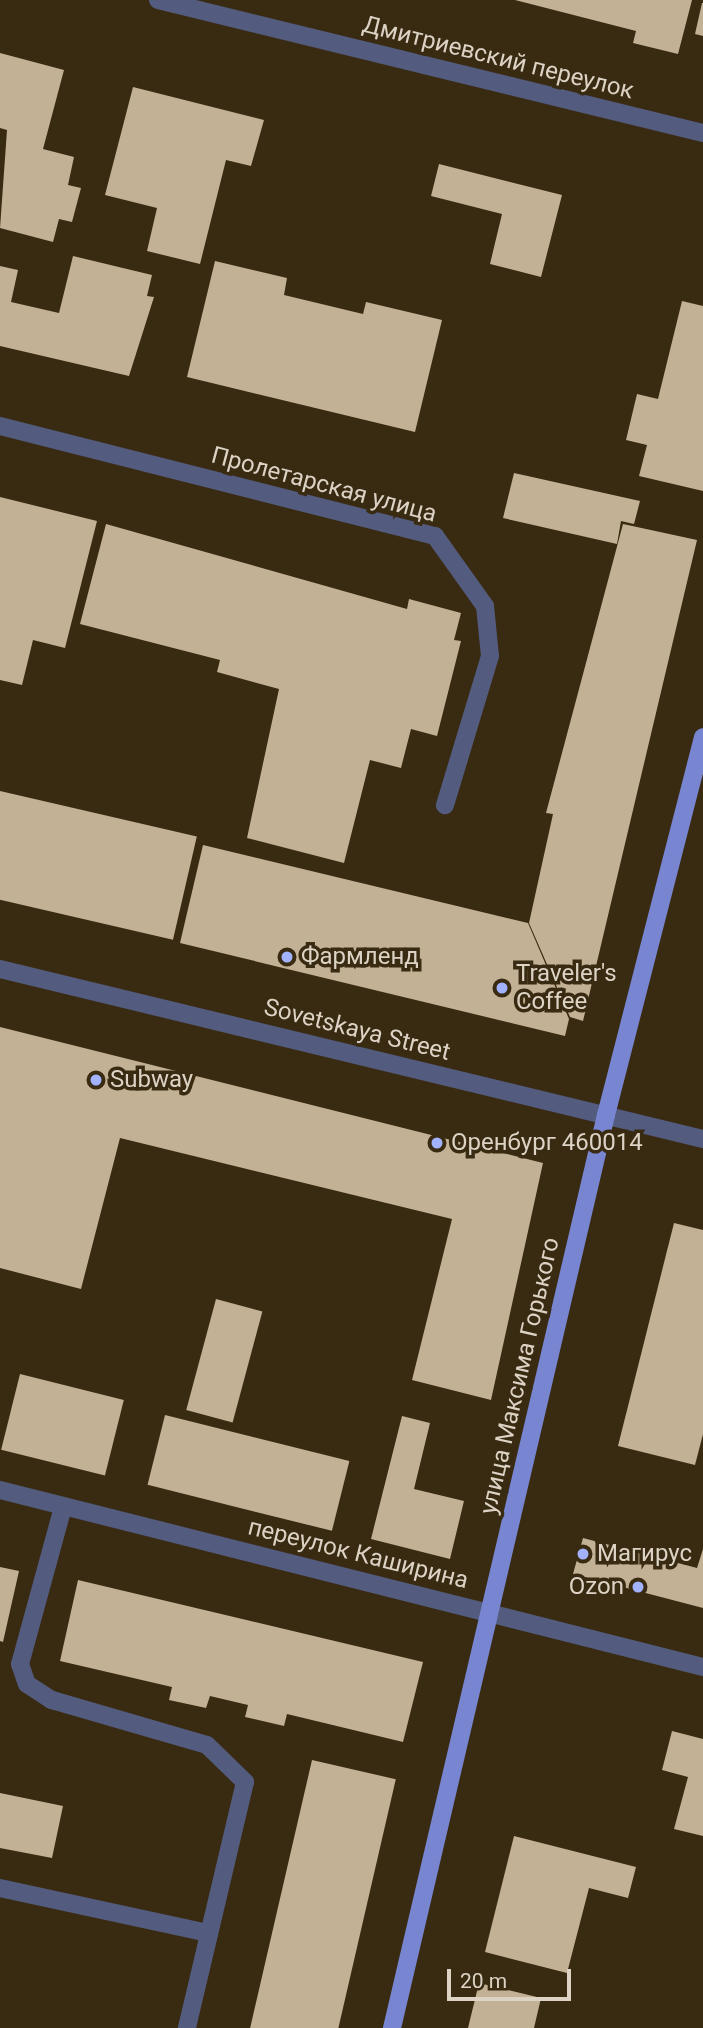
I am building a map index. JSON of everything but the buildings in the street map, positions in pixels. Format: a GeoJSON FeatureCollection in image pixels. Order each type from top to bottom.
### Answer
{"type":"FeatureCollection","features":[{"type":"Feature","properties":{"kind":"main road","name":"улица Максима Горького"},"geometry":{"type":"LineString","coordinates":[[392,2028],[607,1115],[703,737]]}},
{"type":"Feature","properties":{"kind":"street","name":"Дмитриевский переулок"},"geometry":{"type":"LineString","coordinates":[[158,0],[703,133]]}},
{"type":"Feature","properties":{"kind":"street","name":"Пролетарская улица"},"geometry":{"type":"LineString","coordinates":[[0,426],[435,536],[485,606],[490,656],[445,805]]}},
{"type":"Feature","properties":{"kind":"street","name":"Sovetskaya Street"},"geometry":{"type":"LineString","coordinates":[[0,968],[703,1139]]}},
{"type":"Feature","properties":{"kind":"street","name":"переулок Каширина"},"geometry":{"type":"LineString","coordinates":[[0,1490],[703,1667]]}},
{"type":"Feature","properties":{"kind":"street"},"geometry":{"type":"LineString","coordinates":[[63,1507],[19,1664],[27,1684],[52,1700],[207,1745],[245,1782],[187,2028]]}},
{"type":"Feature","properties":{"kind":"street"},"geometry":{"type":"LineString","coordinates":[[0,1888],[209,1933]]}},
{"type":"Feature","properties":{"kind":"place","name":"Фармленд"},"geometry":{"type":"Point","coordinates":[287,957]}},
{"type":"Feature","properties":{"kind":"place","name":"Traveler's Coffee"},"geometry":{"type":"Point","coordinates":[502,988]}},
{"type":"Feature","properties":{"kind":"place","name":"Subway"},"geometry":{"type":"Point","coordinates":[96,1080]}},
{"type":"Feature","properties":{"kind":"place","name":"Оренбург 460014"},"geometry":{"type":"Point","coordinates":[437,1143]}},
{"type":"Feature","properties":{"kind":"place","name":"Магирус"},"geometry":{"type":"Point","coordinates":[583,1554]}},
{"type":"Feature","properties":{"kind":"place","name":"Ozon"},"geometry":{"type":"Point","coordinates":[638,1587]}}]}
